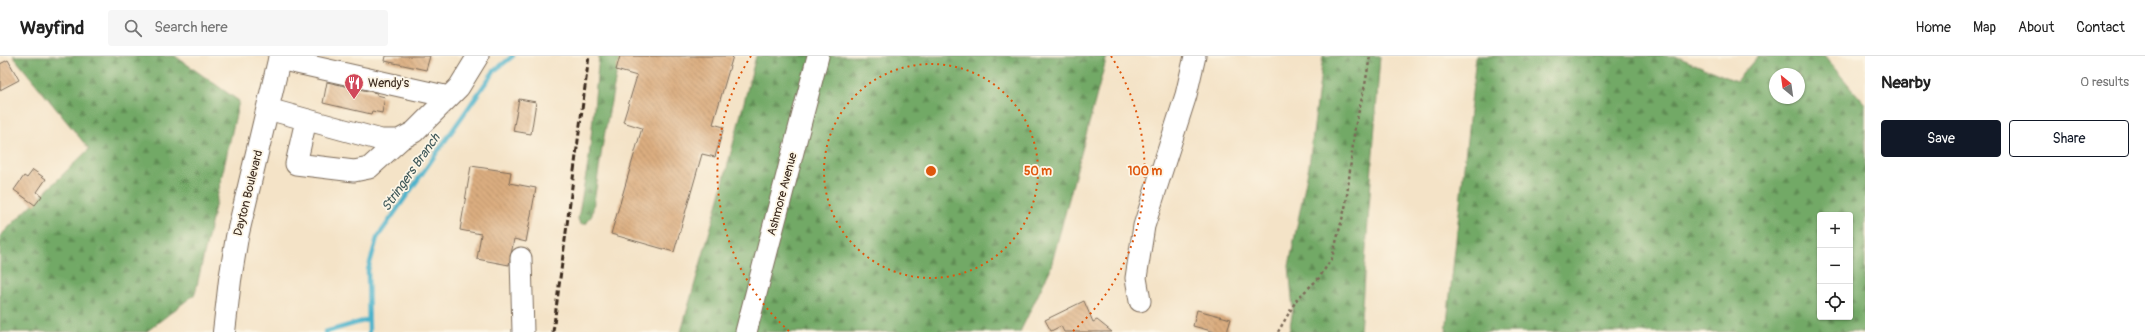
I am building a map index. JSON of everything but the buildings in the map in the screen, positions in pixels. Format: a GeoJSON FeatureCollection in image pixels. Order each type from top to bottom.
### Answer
{"type":"FeatureCollection","features":[{"type":"Feature","properties":{"kind":"main road","name":"Dayton Boulevard"},"geometry":{"type":"LineString","coordinates":[[224,332],[237,237],[280,58]]}},
{"type":"Feature","properties":{"kind":"street"},"geometry":{"type":"LineString","coordinates":[[306,120],[296,164],[354,171],[369,168],[401,139],[414,132],[459,87],[478,56]]}},
{"type":"Feature","properties":{"kind":"street","name":"Ashmore Avenue"},"geometry":{"type":"LineString","coordinates":[[746,332],[818,56]]}},
{"type":"Feature","properties":{"kind":"street"},"geometry":{"type":"LineString","coordinates":[[1140,300],[1136,278],[1144,226],[1186,95],[1195,56]]}},
{"type":"Feature","properties":{"kind":"street"},"geometry":{"type":"LineString","coordinates":[[280,58],[449,97]]}},
{"type":"Feature","properties":{"kind":"street"},"geometry":{"type":"LineString","coordinates":[[268,109],[381,140],[401,139]]}},
{"type":"Feature","properties":{"kind":"street"},"geometry":{"type":"LineString","coordinates":[[521,258],[523,332]]}},
{"type":"Feature","properties":{"kind":"path"},"geometry":{"type":"LineString","coordinates":[[1278,332],[1297,299],[1319,278],[1332,258],[1346,204],[1355,127],[1365,86],[1370,56]]}},
{"type":"Feature","properties":{"kind":"green space"},"geometry":{"type":"Polygon","coordinates":[[[13,56],[175,56],[239,101],[195,294],[146,332],[0,332],[0,236],[89,149],[13,56]]]}},
{"type":"Feature","properties":{"kind":"green space"},"geometry":{"type":"Polygon","coordinates":[[[599,56],[620,56],[603,142],[592,215],[586,224],[580,224],[578,219],[589,158],[599,56]]]}},
{"type":"Feature","properties":{"kind":"green space"},"geometry":{"type":"Polygon","coordinates":[[[756,56],[1107,56],[1050,270],[1020,332],[681,332],[717,206],[756,56]]]}},
{"type":"Feature","properties":{"kind":"green space"},"geometry":{"type":"Polygon","coordinates":[[[1323,56],[1380,56],[1360,332],[1289,332],[1293,309],[1289,266],[1309,165],[1323,56]]]}},
{"type":"Feature","properties":{"kind":"green space"},"geometry":{"type":"Polygon","coordinates":[[[1476,56],[1675,56],[1736,81],[1758,56],[1824,56],[1865,104],[1865,332],[1446,332],[1476,56]]]}},
{"type":"Feature","properties":{"kind":"waterway","name":"Stringers Branch"},"geometry":{"type":"LineString","coordinates":[[369,332],[368,270],[377,238],[494,71],[513,56]]}},
{"type":"Feature","properties":{"kind":"waterway"},"geometry":{"type":"LineString","coordinates":[[325,332],[367,320]]}},
{"type":"Feature","properties":{"kind":"railway"},"geometry":{"type":"LineString","coordinates":[[553,332],[589,56]]}},
{"type":"Feature","properties":{"kind":"place","name":"Wendy's"},"geometry":{"type":"Point","coordinates":[354,100]}}]}
